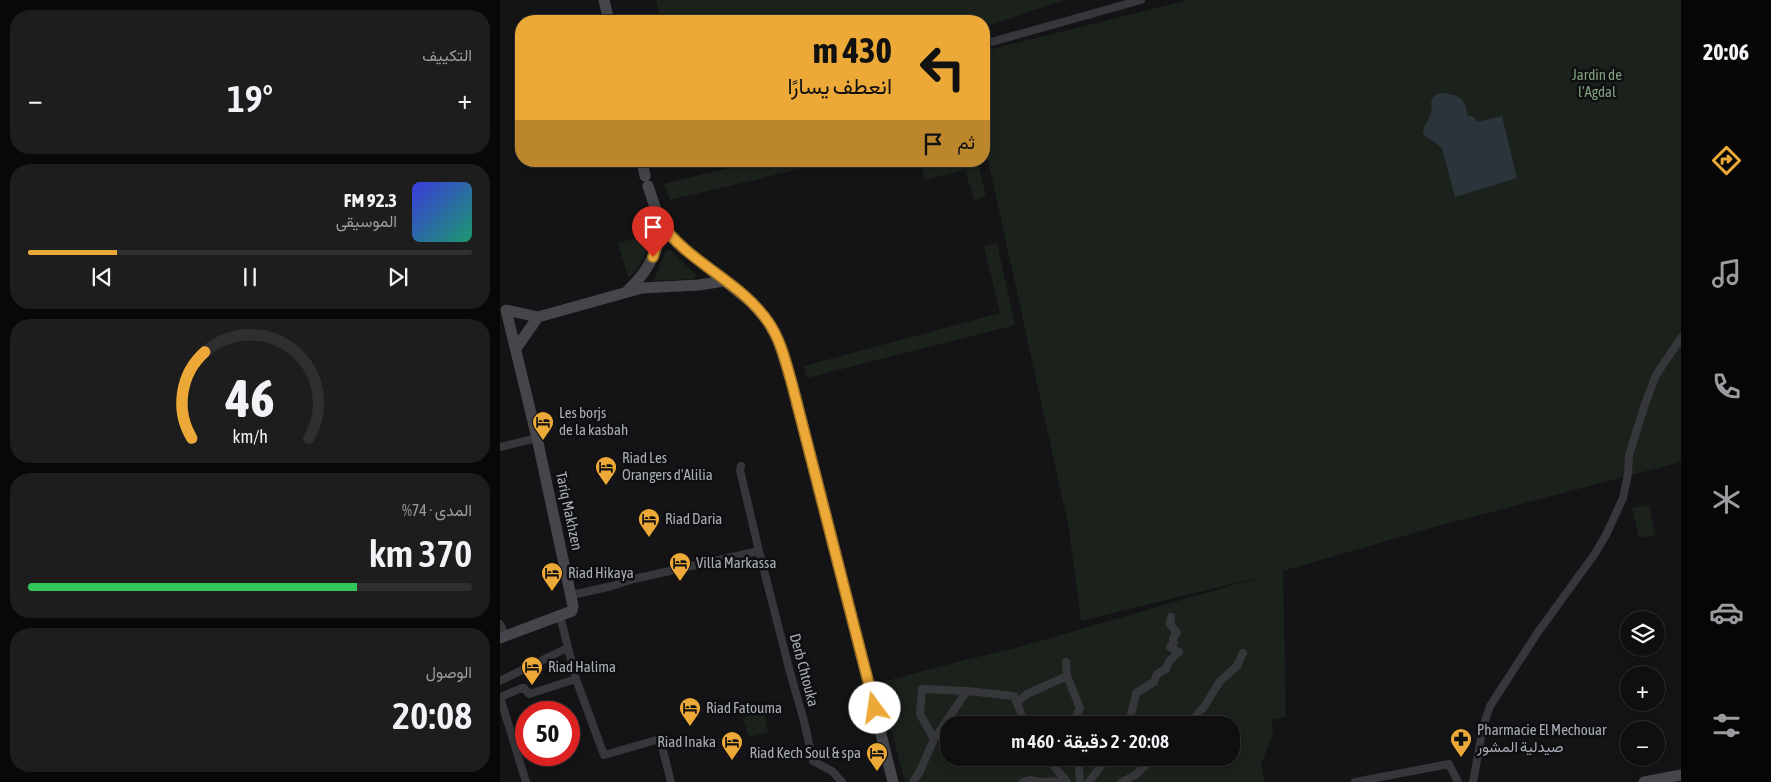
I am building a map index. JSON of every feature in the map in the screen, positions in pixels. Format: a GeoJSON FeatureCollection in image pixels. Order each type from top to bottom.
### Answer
{"type":"FeatureCollection","features":[{"type":"Feature","properties":{"kind":"main road"},"geometry":{"type":"LineString","coordinates":[[604,0],[608,15]]}},
{"type":"Feature","properties":{"kind":"main road"},"geometry":{"type":"LineString","coordinates":[[628,291],[642,277],[653,257],[660,233],[660,222],[643,167]]}},
{"type":"Feature","properties":{"kind":"main road"},"geometry":{"type":"LineString","coordinates":[[660,222],[673,238],[746,298],[760,312],[773,330],[780,346],[822,498],[893,782]]}},
{"type":"Feature","properties":{"kind":"main road"},"geometry":{"type":"LineString","coordinates":[[503,309],[538,317],[642,288],[699,285],[724,281]]}},
{"type":"Feature","properties":{"kind":"main road","name":"Tariq Makhzen"},"geometry":{"type":"LineString","coordinates":[[503,309],[517,347],[572,595]]}},
{"type":"Feature","properties":{"kind":"main road"},"geometry":{"type":"LineString","coordinates":[[517,347],[538,317]]}},
{"type":"Feature","properties":{"kind":"main road"},"geometry":{"type":"LineString","coordinates":[[503,637],[572,611],[572,595]]}},
{"type":"Feature","properties":{"kind":"main road"},"geometry":{"type":"LineString","coordinates":[[1644,782],[1681,775]]}},
{"type":"Feature","properties":{"kind":"street"},"geometry":{"type":"LineString","coordinates":[[990,42],[1141,0]]}},
{"type":"Feature","properties":{"kind":"street"},"geometry":{"type":"LineString","coordinates":[[1473,782],[1483,727],[1490,706],[1538,632],[1594,555],[1606,535],[1623,498],[1629,455],[1656,375],[1681,338]]}},
{"type":"Feature","properties":{"kind":"street"},"geometry":{"type":"LineString","coordinates":[[500,447],[537,438]]}},
{"type":"Feature","properties":{"kind":"street","name":"Derb Chtouka"},"geometry":{"type":"LineString","coordinates":[[741,466],[740,470],[758,551],[813,761],[832,771],[842,782]]}},
{"type":"Feature","properties":{"kind":"street"},"geometry":{"type":"LineString","coordinates":[[572,595],[612,586],[634,578],[758,551]]}},
{"type":"Feature","properties":{"kind":"street"},"geometry":{"type":"LineString","coordinates":[[560,616],[576,679],[604,755],[660,739],[671,782]]}},
{"type":"Feature","properties":{"kind":"street"},"geometry":{"type":"LineString","coordinates":[[1130,716],[1136,693],[1154,682],[1157,674],[1166,669],[1169,660],[1179,652],[1170,648],[1174,643],[1173,638],[1177,633],[1170,624],[1170,617]]}},
{"type":"Feature","properties":{"kind":"street"},"geometry":{"type":"LineString","coordinates":[[500,624],[503,637]]}},
{"type":"Feature","properties":{"kind":"street"},"geometry":{"type":"LineString","coordinates":[[500,681],[567,648]]}},
{"type":"Feature","properties":{"kind":"street"},"geometry":{"type":"LineString","coordinates":[[1196,716],[1204,707],[1220,681],[1236,666],[1243,653]]}},
{"type":"Feature","properties":{"kind":"street"},"geometry":{"type":"LineString","coordinates":[[1066,662],[1067,676],[1080,708],[1076,716]]}},
{"type":"Feature","properties":{"kind":"street"},"geometry":{"type":"LineString","coordinates":[[1018,702],[1027,694],[1067,676]]}},
{"type":"Feature","properties":{"kind":"street"},"geometry":{"type":"LineString","coordinates":[[526,782],[500,697],[522,688],[529,694],[576,679]]}},
{"type":"Feature","properties":{"kind":"street"},"geometry":{"type":"LineString","coordinates":[[934,739],[920,714],[922,689],[1014,696],[1023,716]]}},
{"type":"Feature","properties":{"kind":"street"},"geometry":{"type":"LineString","coordinates":[[913,782],[934,739],[967,691]]}},
{"type":"Feature","properties":{"kind":"street"},"geometry":{"type":"LineString","coordinates":[[1355,782],[1449,764],[1458,782]]}},
{"type":"Feature","properties":{"kind":"street"},"geometry":{"type":"LineString","coordinates":[[1054,766],[1066,781]]}},
{"type":"Feature","properties":{"kind":"street"},"geometry":{"type":"LineString","coordinates":[[1079,766],[1080,782]]}},
{"type":"Feature","properties":{"kind":"street"},"geometry":{"type":"LineString","coordinates":[[1089,782],[1101,766]]}},
{"type":"Feature","properties":{"kind":"street"},"geometry":{"type":"LineString","coordinates":[[1122,782],[1145,766]]}},
{"type":"Feature","properties":{"kind":"street"},"geometry":{"type":"LineString","coordinates":[[1023,782],[1030,780],[1041,782],[1066,781]]}},
{"type":"Feature","properties":{"kind":"green space"},"geometry":{"type":"Polygon","coordinates":[[[656,0],[1065,0],[990,25],[990,15],[660,15],[656,0]]]}},
{"type":"Feature","properties":{"kind":"green space","name":"Jardin de l'Agdal"},"geometry":{"type":"Polygon","coordinates":[[[1189,0],[1681,0],[1681,462],[1438,526],[1283,571],[1286,717],[1272,720],[1273,734],[1261,765],[1265,782],[905,782],[879,683],[1019,647],[1264,576],[1081,621],[1069,529],[989,167],[990,50],[1189,0]]]}},
{"type":"Feature","properties":{"kind":"green space"},"geometry":{"type":"Polygon","coordinates":[[[732,167],[809,167],[670,200],[664,184],[732,167]]]}},
{"type":"Feature","properties":{"kind":"green space"},"geometry":{"type":"Polygon","coordinates":[[[922,167],[979,167],[986,196],[974,200],[965,170],[925,180],[922,167]]]}},
{"type":"Feature","properties":{"kind":"green space"},"geometry":{"type":"Polygon","coordinates":[[[648,235],[650,238],[645,254],[635,271],[628,278],[618,243],[648,235]]]}},
{"type":"Feature","properties":{"kind":"green space"},"geometry":{"type":"Polygon","coordinates":[[[997,243],[1015,325],[807,378],[804,366],[1000,313],[984,246],[997,243]]]}},
{"type":"Feature","properties":{"kind":"green space"},"geometry":{"type":"Polygon","coordinates":[[[670,250],[697,275],[694,279],[653,281],[666,251],[670,250]]]}},
{"type":"Feature","properties":{"kind":"green space"},"geometry":{"type":"Polygon","coordinates":[[[1649,505],[1655,535],[1639,538],[1632,508],[1649,505]]]}},
{"type":"Feature","properties":{"kind":"green space"},"geometry":{"type":"Polygon","coordinates":[[[758,711],[764,713],[768,733],[749,737],[743,718],[758,711]]]}},
{"type":"Feature","properties":{"kind":"shaded area"},"geometry":{"type":"Polygon","coordinates":[[[1440,93],[1457,96],[1463,100],[1468,116],[1472,116],[1478,122],[1502,116],[1517,178],[1455,197],[1442,148],[1423,134],[1431,112],[1432,100],[1435,95],[1440,93]]]}},
{"type":"Feature","properties":{"kind":"place","name":"Les borjs de la kasbah"},"geometry":{"type":"Point","coordinates":[543,441]}},
{"type":"Feature","properties":{"kind":"place","name":"Riad Les Orangers d'Alilia"},"geometry":{"type":"Point","coordinates":[606,486]}},
{"type":"Feature","properties":{"kind":"place","name":"Riad Daria"},"geometry":{"type":"Point","coordinates":[649,538]}},
{"type":"Feature","properties":{"kind":"place","name":"Villa Markassa"},"geometry":{"type":"Point","coordinates":[680,582]}},
{"type":"Feature","properties":{"kind":"place","name":"Riad Hikaya"},"geometry":{"type":"Point","coordinates":[552,592]}},
{"type":"Feature","properties":{"kind":"place","name":"Riad Halima"},"geometry":{"type":"Point","coordinates":[532,686]}},
{"type":"Feature","properties":{"kind":"place","name":"Riad Fatouma"},"geometry":{"type":"Point","coordinates":[690,727]}},
{"type":"Feature","properties":{"kind":"place","name":"Pharmacie El Mechouar صيدلية المشور"},"geometry":{"type":"Point","coordinates":[1461,758]}},
{"type":"Feature","properties":{"kind":"place","name":"Riad Inaka"},"geometry":{"type":"Point","coordinates":[732,761]}},
{"type":"Feature","properties":{"kind":"place","name":"Riad Kech Soul & spa"},"geometry":{"type":"Point","coordinates":[877,772]}},
{"type":"Feature","properties":{"kind":"route"},"geometry":{"type":"LineString","coordinates":[[653,257],[660,233],[660,222],[687,251],[752,303],[768,322],[778,340],[792,384],[875,708]]}}]}
